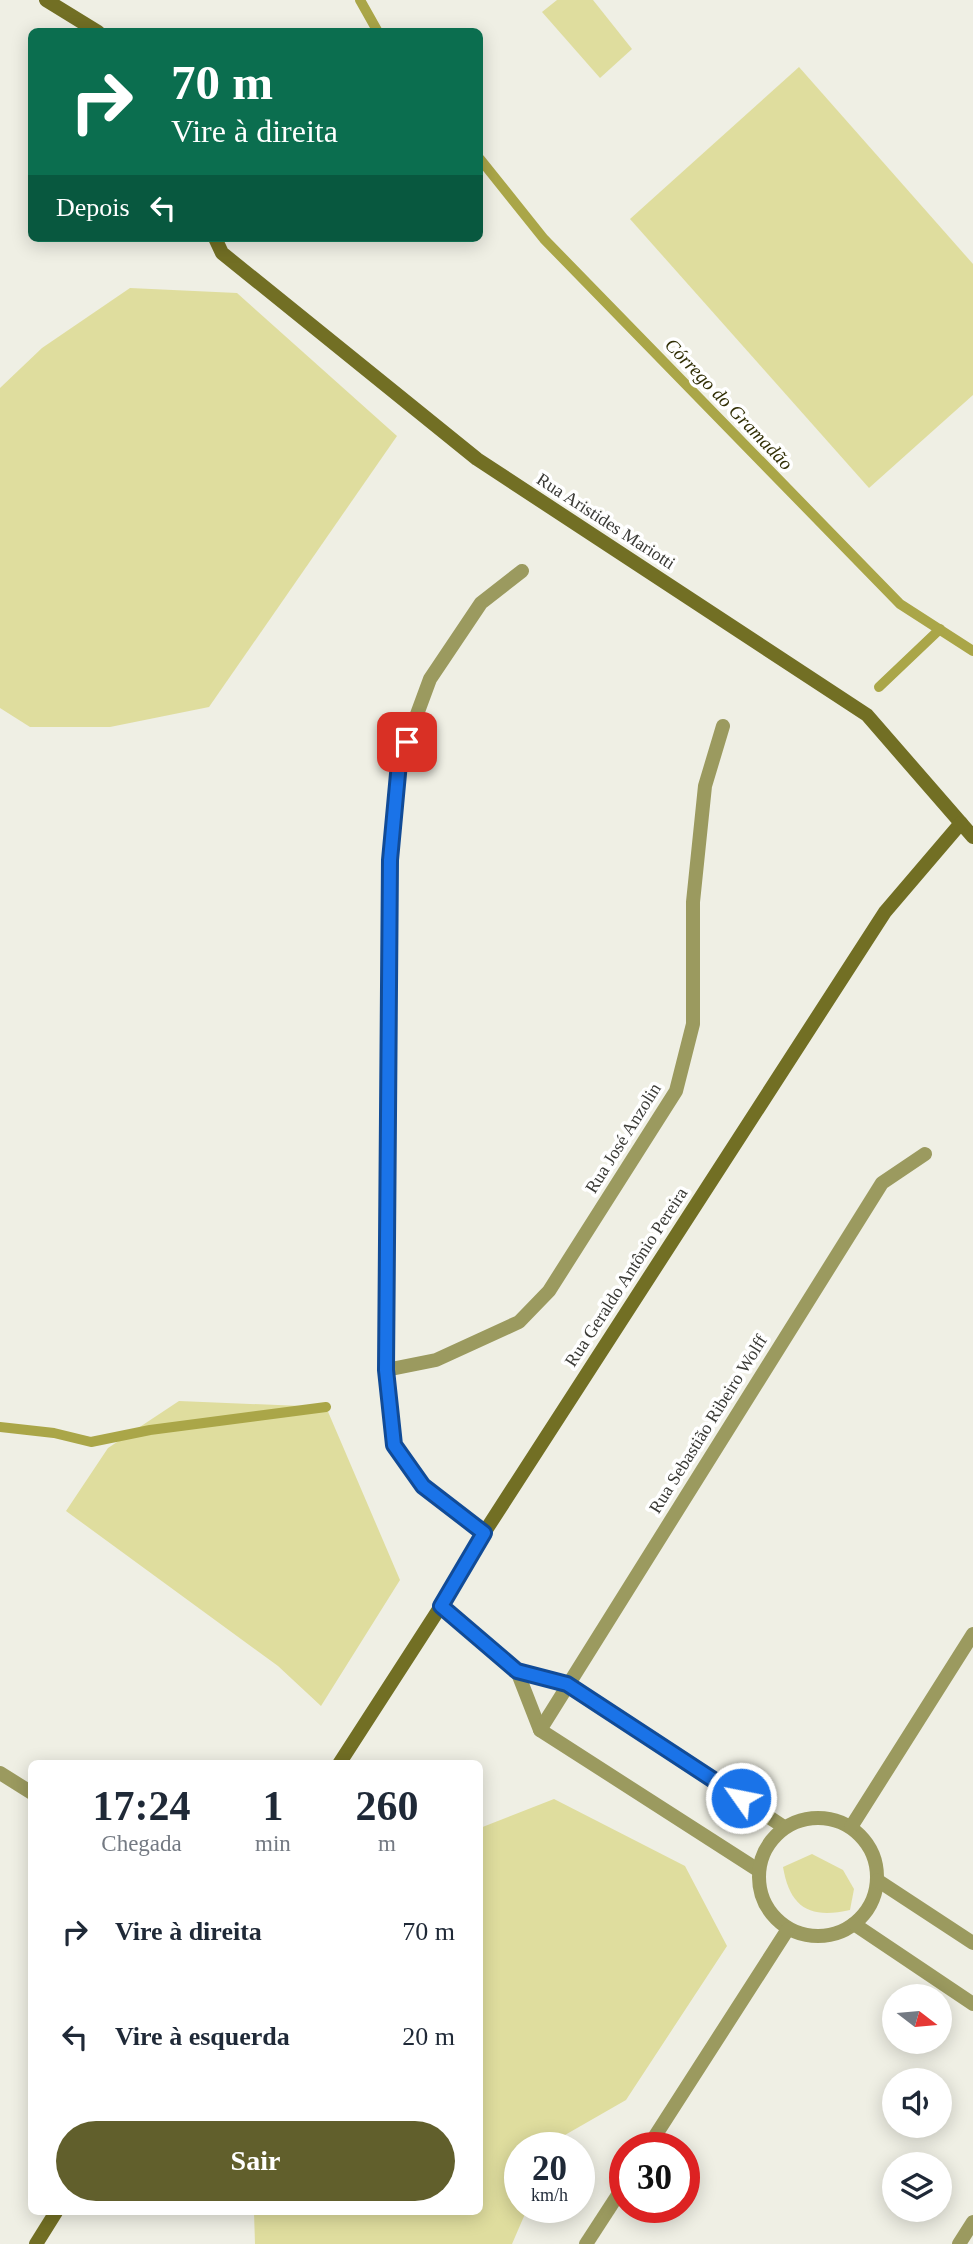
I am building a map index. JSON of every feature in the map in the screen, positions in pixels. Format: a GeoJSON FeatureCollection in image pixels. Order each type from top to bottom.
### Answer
{"type":"FeatureCollection","features":[{"type":"Feature","properties":{"kind":"street"},"geometry":{"type":"LineString","coordinates":[[46,0],[92,28]]}},
{"type":"Feature","properties":{"kind":"street","name":"Rua Aristides Mariotti"},"geometry":{"type":"LineString","coordinates":[[217,242],[222,253],[477,459],[867,715],[973,837]]}},
{"type":"Feature","properties":{"kind":"street"},"geometry":{"type":"LineString","coordinates":[[484,1533],[423,1486],[394,1445],[386,1370],[390,860],[399,763],[430,679],[481,603],[522,571]]}},
{"type":"Feature","properties":{"kind":"street","name":"Rua José Anzolin"},"geometry":{"type":"LineString","coordinates":[[386,1370],[436,1360],[519,1322],[549,1291],[676,1091],[693,1024],[693,902],[705,786],[723,726]]}},
{"type":"Feature","properties":{"kind":"street","name":"Rua Geraldo Antônio Pereira"},"geometry":{"type":"LineString","coordinates":[[341,1760],[885,912],[961,823]]}},
{"type":"Feature","properties":{"kind":"street","name":"Rua Sebastião Ribeiro Wolff"},"geometry":{"type":"LineString","coordinates":[[540,1730],[882,1183],[925,1154]]}},
{"type":"Feature","properties":{"kind":"street"},"geometry":{"type":"LineString","coordinates":[[441,1606],[517,1671],[567,1684],[785,1827]]}},
{"type":"Feature","properties":{"kind":"street"},"geometry":{"type":"LineString","coordinates":[[851,1826],[973,1634]]}},
{"type":"Feature","properties":{"kind":"street"},"geometry":{"type":"LineString","coordinates":[[517,1671],[540,1730],[758,1870]]}},
{"type":"Feature","properties":{"kind":"street"},"geometry":{"type":"LineString","coordinates":[[0,1773],[28,1790]]}},
{"type":"Feature","properties":{"kind":"street"},"geometry":{"type":"LineString","coordinates":[[817,1816],[835,1819],[851,1826],[866,1841],[875,1859],[877,1880],[874,1896],[866,1912],[854,1924],[839,1933],[805,1935],[788,1929],[775,1918],[765,1904],[759,1887],[758,1870],[763,1853],[772,1839],[785,1827],[800,1819],[817,1816]]}},
{"type":"Feature","properties":{"kind":"street"},"geometry":{"type":"LineString","coordinates":[[877,1880],[973,1943]]}},
{"type":"Feature","properties":{"kind":"street"},"geometry":{"type":"LineString","coordinates":[[854,1924],[973,2004]]}},
{"type":"Feature","properties":{"kind":"street"},"geometry":{"type":"LineString","coordinates":[[658,2132],[788,1929]]}},
{"type":"Feature","properties":{"kind":"street"},"geometry":{"type":"LineString","coordinates":[[586,2244],[609,2209]]}},
{"type":"Feature","properties":{"kind":"street"},"geometry":{"type":"LineString","coordinates":[[36,2244],[54,2215]]}},
{"type":"Feature","properties":{"kind":"street"},"geometry":{"type":"LineString","coordinates":[[959,2244],[973,2222]]}},
{"type":"Feature","properties":{"kind":"shaded area"},"geometry":{"type":"Polygon","coordinates":[[[557,0],[593,0],[632,49],[600,78],[542,12],[557,0]]]}},
{"type":"Feature","properties":{"kind":"shaded area"},"geometry":{"type":"Polygon","coordinates":[[[799,67],[973,264],[973,395],[869,488],[630,219],[799,67]]]}},
{"type":"Feature","properties":{"kind":"shaded area"},"geometry":{"type":"Polygon","coordinates":[[[130,288],[237,293],[397,436],[209,707],[110,727],[30,727],[0,708],[0,388],[42,348],[130,288]]]}},
{"type":"Feature","properties":{"kind":"shaded area"},"geometry":{"type":"Polygon","coordinates":[[[179,1401],[326,1407],[400,1580],[321,1706],[278,1666],[66,1511],[108,1448],[179,1401]]]}},
{"type":"Feature","properties":{"kind":"shaded area"},"geometry":{"type":"Polygon","coordinates":[[[554,1799],[685,1866],[727,1946],[626,2100],[570,2132],[504,2132],[504,2223],[521,2223],[512,2244],[255,2244],[254,2215],[483,2215],[483,1827],[554,1799]]]}},
{"type":"Feature","properties":{"kind":"shaded area"},"geometry":{"type":"Polygon","coordinates":[[[812,1854],[843,1870],[854,1889],[850,1910],[824,1913],[804,1907],[797,1901],[786,1881],[783,1867],[812,1854]]]}},
{"type":"Feature","properties":{"kind":"waterway","name":"Córrego do Gramadão"},"geometry":{"type":"LineString","coordinates":[[360,0],[376,28]]}},
{"type":"Feature","properties":{"kind":"waterway","name":"Córrego do Gramadão"},"geometry":{"type":"LineString","coordinates":[[483,163],[544,239],[900,604],[973,651]]}},
{"type":"Feature","properties":{"kind":"waterway"},"geometry":{"type":"LineString","coordinates":[[879,687],[940,629]]}},
{"type":"Feature","properties":{"kind":"waterway"},"geometry":{"type":"LineString","coordinates":[[0,1427],[54,1433],[91,1442],[150,1430],[326,1407]]}},
{"type":"Feature","properties":{"kind":"route"},"geometry":{"type":"LineString","coordinates":[[407,742],[399,763],[390,860],[387,1387],[394,1445],[423,1486],[484,1533],[441,1606],[517,1671],[567,1684],[741,1798]]}}]}
